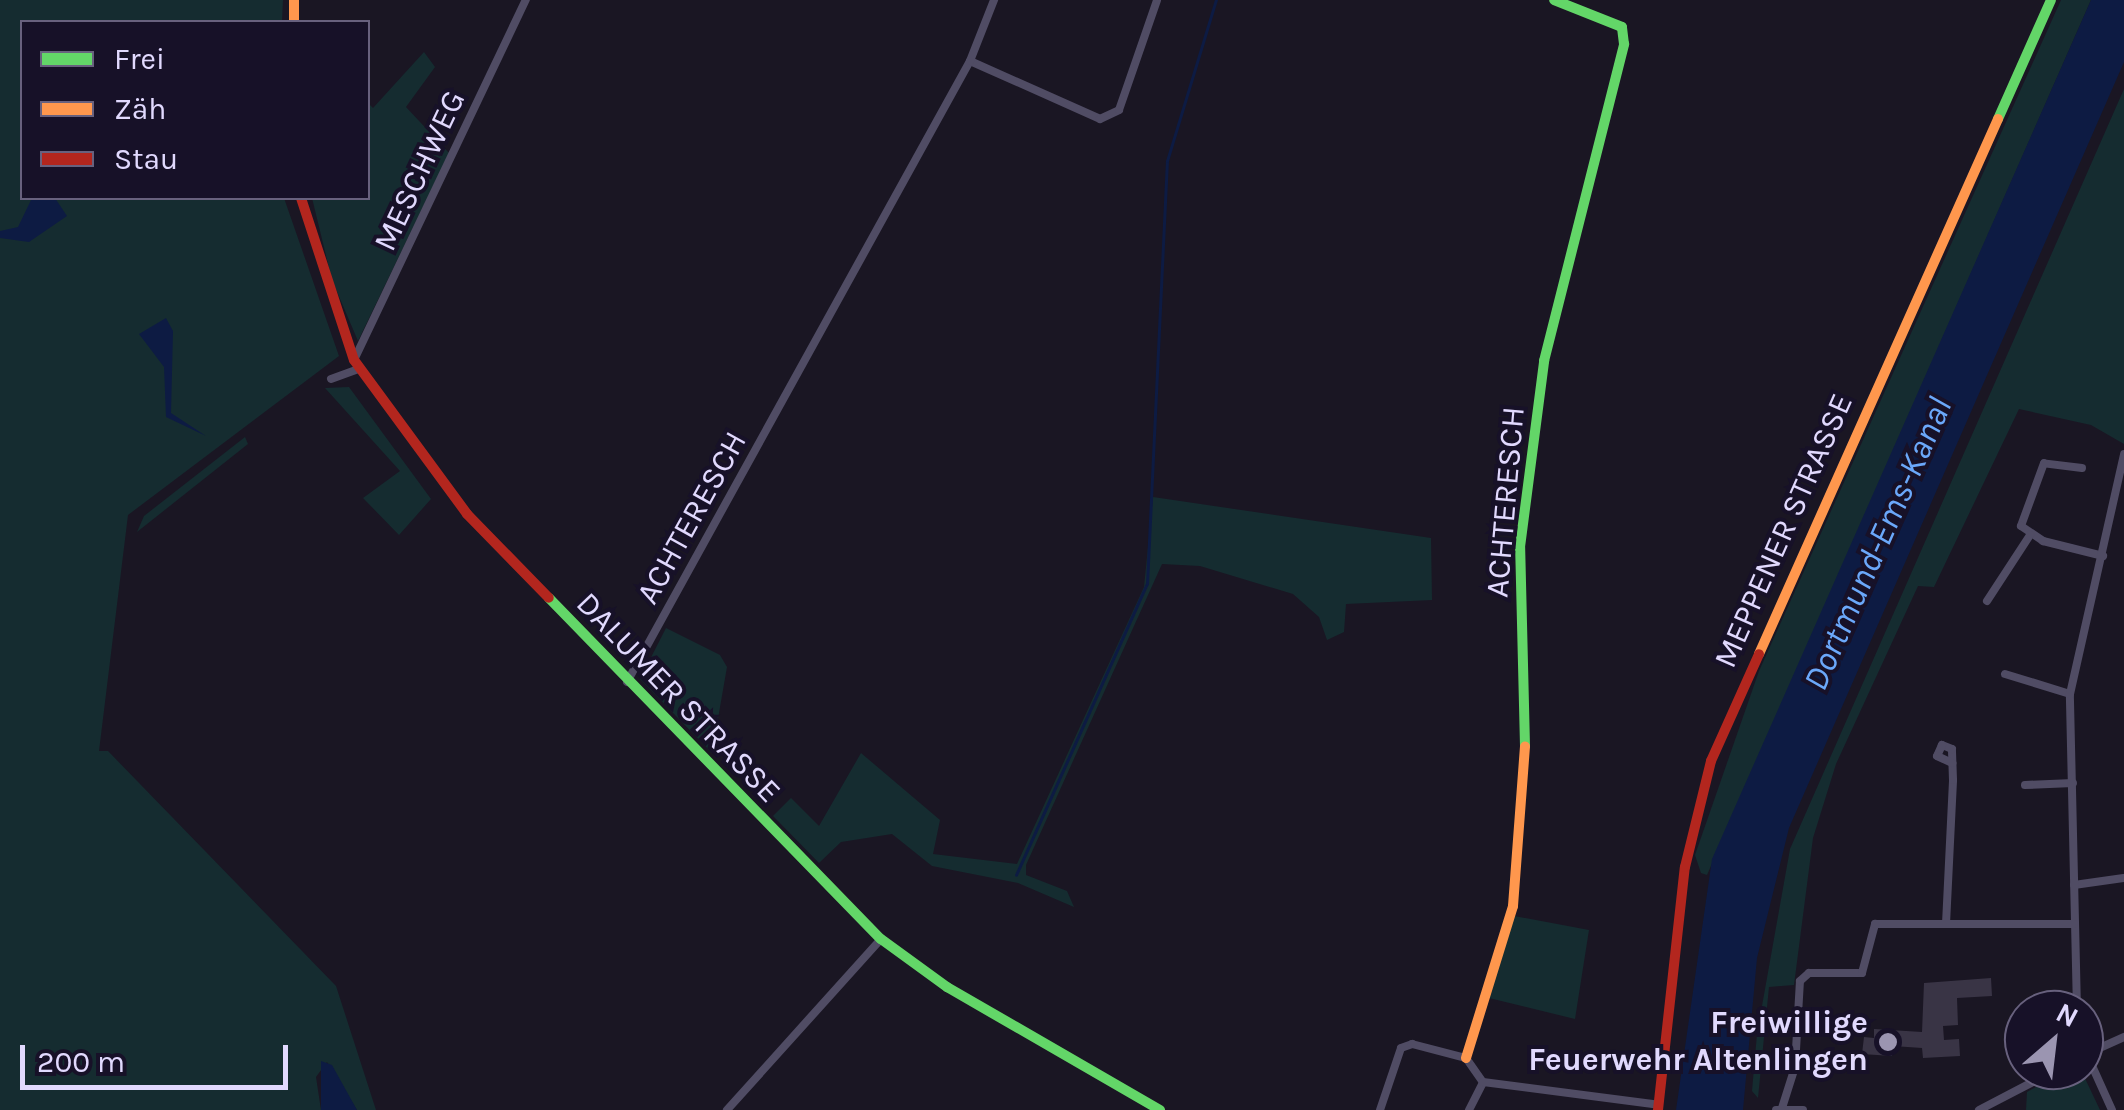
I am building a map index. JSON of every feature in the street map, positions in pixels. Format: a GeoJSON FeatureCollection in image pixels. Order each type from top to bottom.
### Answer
{"type":"FeatureCollection","features":[{"type":"Feature","properties":{"kind":"main road","name":"ACHTERESCH"},"geometry":{"type":"LineString","coordinates":[[1466,1058],[1513,906],[1528,710],[1520,547],[1544,361],[1624,44],[1622,27],[1554,0]]}},
{"type":"Feature","properties":{"kind":"main road","name":"MEPPENER STRASSE"},"geometry":{"type":"LineString","coordinates":[[1659,1108],[1685,867],[1711,761],[2051,0]]}},
{"type":"Feature","properties":{"kind":"main road","name":"DALUMER STRASSE"},"geometry":{"type":"LineString","coordinates":[[302,200],[326,294],[357,364],[434,475],[627,682],[881,940],[977,1006],[1160,1110]]}},
{"type":"Feature","properties":{"kind":"street","name":"MESCHWEG"},"geometry":{"type":"LineString","coordinates":[[357,364],[526,0]]}},
{"type":"Feature","properties":{"kind":"street","name":"ACHTERESCH"},"geometry":{"type":"LineString","coordinates":[[627,682],[970,60],[994,0]]}},
{"type":"Feature","properties":{"kind":"street"},"geometry":{"type":"LineString","coordinates":[[970,60],[1100,119],[1119,110],[1157,0]]}},
{"type":"Feature","properties":{"kind":"street"},"geometry":{"type":"LineString","coordinates":[[331,379],[357,364]]}},
{"type":"Feature","properties":{"kind":"street"},"geometry":{"type":"LineString","coordinates":[[2076,990],[2070,694],[2124,454]]}},
{"type":"Feature","properties":{"kind":"street"},"geometry":{"type":"LineString","coordinates":[[2082,468],[2044,463],[2020,514],[2030,535],[2103,556]]}},
{"type":"Feature","properties":{"kind":"street"},"geometry":{"type":"LineString","coordinates":[[1987,601],[2030,535]]}},
{"type":"Feature","properties":{"kind":"street"},"geometry":{"type":"LineString","coordinates":[[2004,674],[2070,694]]}},
{"type":"Feature","properties":{"kind":"street"},"geometry":{"type":"LineString","coordinates":[[1946,924],[1952,763]]}},
{"type":"Feature","properties":{"kind":"street"},"geometry":{"type":"LineString","coordinates":[[2025,785],[2073,783]]}},
{"type":"Feature","properties":{"kind":"street"},"geometry":{"type":"LineString","coordinates":[[2074,885],[2124,878]]}},
{"type":"Feature","properties":{"kind":"street"},"geometry":{"type":"LineString","coordinates":[[1804,1110],[1779,1109],[1795,1068],[1804,976],[1862,973],[1875,924],[2074,924]]}},
{"type":"Feature","properties":{"kind":"street"},"geometry":{"type":"LineString","coordinates":[[727,1110],[881,940]]}},
{"type":"Feature","properties":{"kind":"street"},"geometry":{"type":"LineString","coordinates":[[1380,1110],[1401,1048],[1426,1046],[1466,1058],[1482,1082],[1659,1108]]}},
{"type":"Feature","properties":{"kind":"street"},"geometry":{"type":"LineString","coordinates":[[1469,1110],[1482,1082]]}},
{"type":"Feature","properties":{"kind":"street"},"geometry":{"type":"LineString","coordinates":[[1979,1110],[2018,1090]]}},
{"type":"Feature","properties":{"kind":"green space"},"geometry":{"type":"Polygon","coordinates":[[[0,0],[283,0],[282,20],[20,20],[20,200],[285,200],[339,356],[128,515],[99,751],[108,751],[336,986],[376,1110],[357,1110],[327,1062],[316,1077],[321,1110],[0,1110],[0,0]]]}},
{"type":"Feature","properties":{"kind":"green space"},"geometry":{"type":"Polygon","coordinates":[[[2061,0],[2091,0],[1707,875],[1701,873],[1695,855],[1759,671],[2061,0]]]}},
{"type":"Feature","properties":{"kind":"green space"},"geometry":{"type":"Polygon","coordinates":[[[424,52],[435,67],[406,107],[449,153],[358,341],[332,280],[312,200],[370,200],[370,105],[373,108],[424,52]]]}},
{"type":"Feature","properties":{"kind":"green space"},"geometry":{"type":"Polygon","coordinates":[[[2124,89],[2124,444],[2091,425],[2019,409],[1934,587],[1918,586],[1836,764],[1813,838],[1794,985],[1769,987],[1758,1098],[1752,1091],[1757,1034],[1790,849],[2124,89]]]}},
{"type":"Feature","properties":{"kind":"green space"},"geometry":{"type":"Polygon","coordinates":[[[349,387],[431,499],[399,535],[363,498],[400,471],[325,388],[349,387]]]}},
{"type":"Feature","properties":{"kind":"green space"},"geometry":{"type":"Polygon","coordinates":[[[245,437],[248,444],[137,532],[144,516],[245,437]]]}},
{"type":"Feature","properties":{"kind":"green space"},"geometry":{"type":"Polygon","coordinates":[[[1153,497],[1431,538],[1432,600],[1346,604],[1344,632],[1327,640],[1319,617],[1293,594],[1200,566],[1162,564],[1026,865],[1026,875],[1067,891],[1074,907],[1018,883],[932,866],[892,834],[841,842],[819,863],[773,816],[791,798],[819,826],[861,753],[940,820],[933,854],[1017,864],[1144,587],[1153,497]]]}},
{"type":"Feature","properties":{"kind":"green space"},"geometry":{"type":"Polygon","coordinates":[[[666,628],[720,655],[727,667],[712,753],[640,679],[666,628]]]}},
{"type":"Feature","properties":{"kind":"green space"},"geometry":{"type":"Polygon","coordinates":[[[1514,916],[1589,930],[1575,1019],[1489,998],[1514,916]]]}},
{"type":"Feature","properties":{"kind":"green space"},"geometry":{"type":"Polygon","coordinates":[[[2090,1090],[2100,1110],[2026,1110],[2027,1092],[2090,1090]]]}},
{"type":"Feature","properties":{"kind":"water","name":"Dortmund-Ems-Kanal"},"geometry":{"type":"Polygon","coordinates":[[[2091,0],[2124,0],[2124,62],[1789,828],[1757,958],[1743,1110],[1676,1110],[1712,859],[2091,0]]]}},
{"type":"Feature","properties":{"kind":"water"},"geometry":{"type":"Polygon","coordinates":[[[31,200],[56,200],[67,216],[29,242],[0,238],[0,231],[18,227],[31,200]]]}},
{"type":"Feature","properties":{"kind":"water"},"geometry":{"type":"Polygon","coordinates":[[[166,318],[173,331],[171,413],[206,436],[166,417],[164,367],[139,334],[166,318]]]}},
{"type":"Feature","properties":{"kind":"water"},"geometry":{"type":"Polygon","coordinates":[[[321,1061],[332,1065],[357,1110],[321,1110],[321,1061]]]}},
{"type":"Feature","properties":{"kind":"building"},"geometry":{"type":"Polygon","coordinates":[[[1991,978],[1992,996],[1957,998],[1958,1025],[1943,1026],[1944,1040],[1959,1039],[1960,1056],[1923,1058],[1922,1048],[1893,1046],[1892,1056],[1862,1054],[1864,1037],[1874,1038],[1874,1029],[1922,1032],[1924,983],[1991,978]]]}},
{"type":"Feature","properties":{"kind":"waterway"},"geometry":{"type":"LineString","coordinates":[[1016,875],[1147,584],[1167,161],[1216,0]]}},
{"type":"Feature","properties":{"kind":"traffic: fast"},"geometry":{"type":"LineString","coordinates":[[1525,746],[1520,547],[1544,361],[1624,44],[1622,27],[1554,0]]}},
{"type":"Feature","properties":{"kind":"traffic: fast"},"geometry":{"type":"LineString","coordinates":[[1998,119],[2051,0]]}},
{"type":"Feature","properties":{"kind":"traffic: fast"},"geometry":{"type":"LineString","coordinates":[[549,598],[881,939],[947,987],[1160,1110]]}},
{"type":"Feature","properties":{"kind":"traffic: slow"},"geometry":{"type":"LineString","coordinates":[[294,0],[294,20]]}},
{"type":"Feature","properties":{"kind":"traffic: slow"},"geometry":{"type":"LineString","coordinates":[[1759,654],[1998,119]]}},
{"type":"Feature","properties":{"kind":"traffic: slow"},"geometry":{"type":"LineString","coordinates":[[1466,1058],[1513,906],[1525,746]]}},
{"type":"Feature","properties":{"kind":"traffic: jam"},"geometry":{"type":"LineString","coordinates":[[302,200],[354,360],[467,514],[549,598]]}},
{"type":"Feature","properties":{"kind":"traffic: jam"},"geometry":{"type":"LineString","coordinates":[[1658,1110],[1685,867],[1711,761],[1759,654]]}},
{"type":"Feature","properties":{"kind":"place","name":"Freiwillige Feuerwehr Altenlingen"},"geometry":{"type":"Point","coordinates":[1888,1042]}}]}
